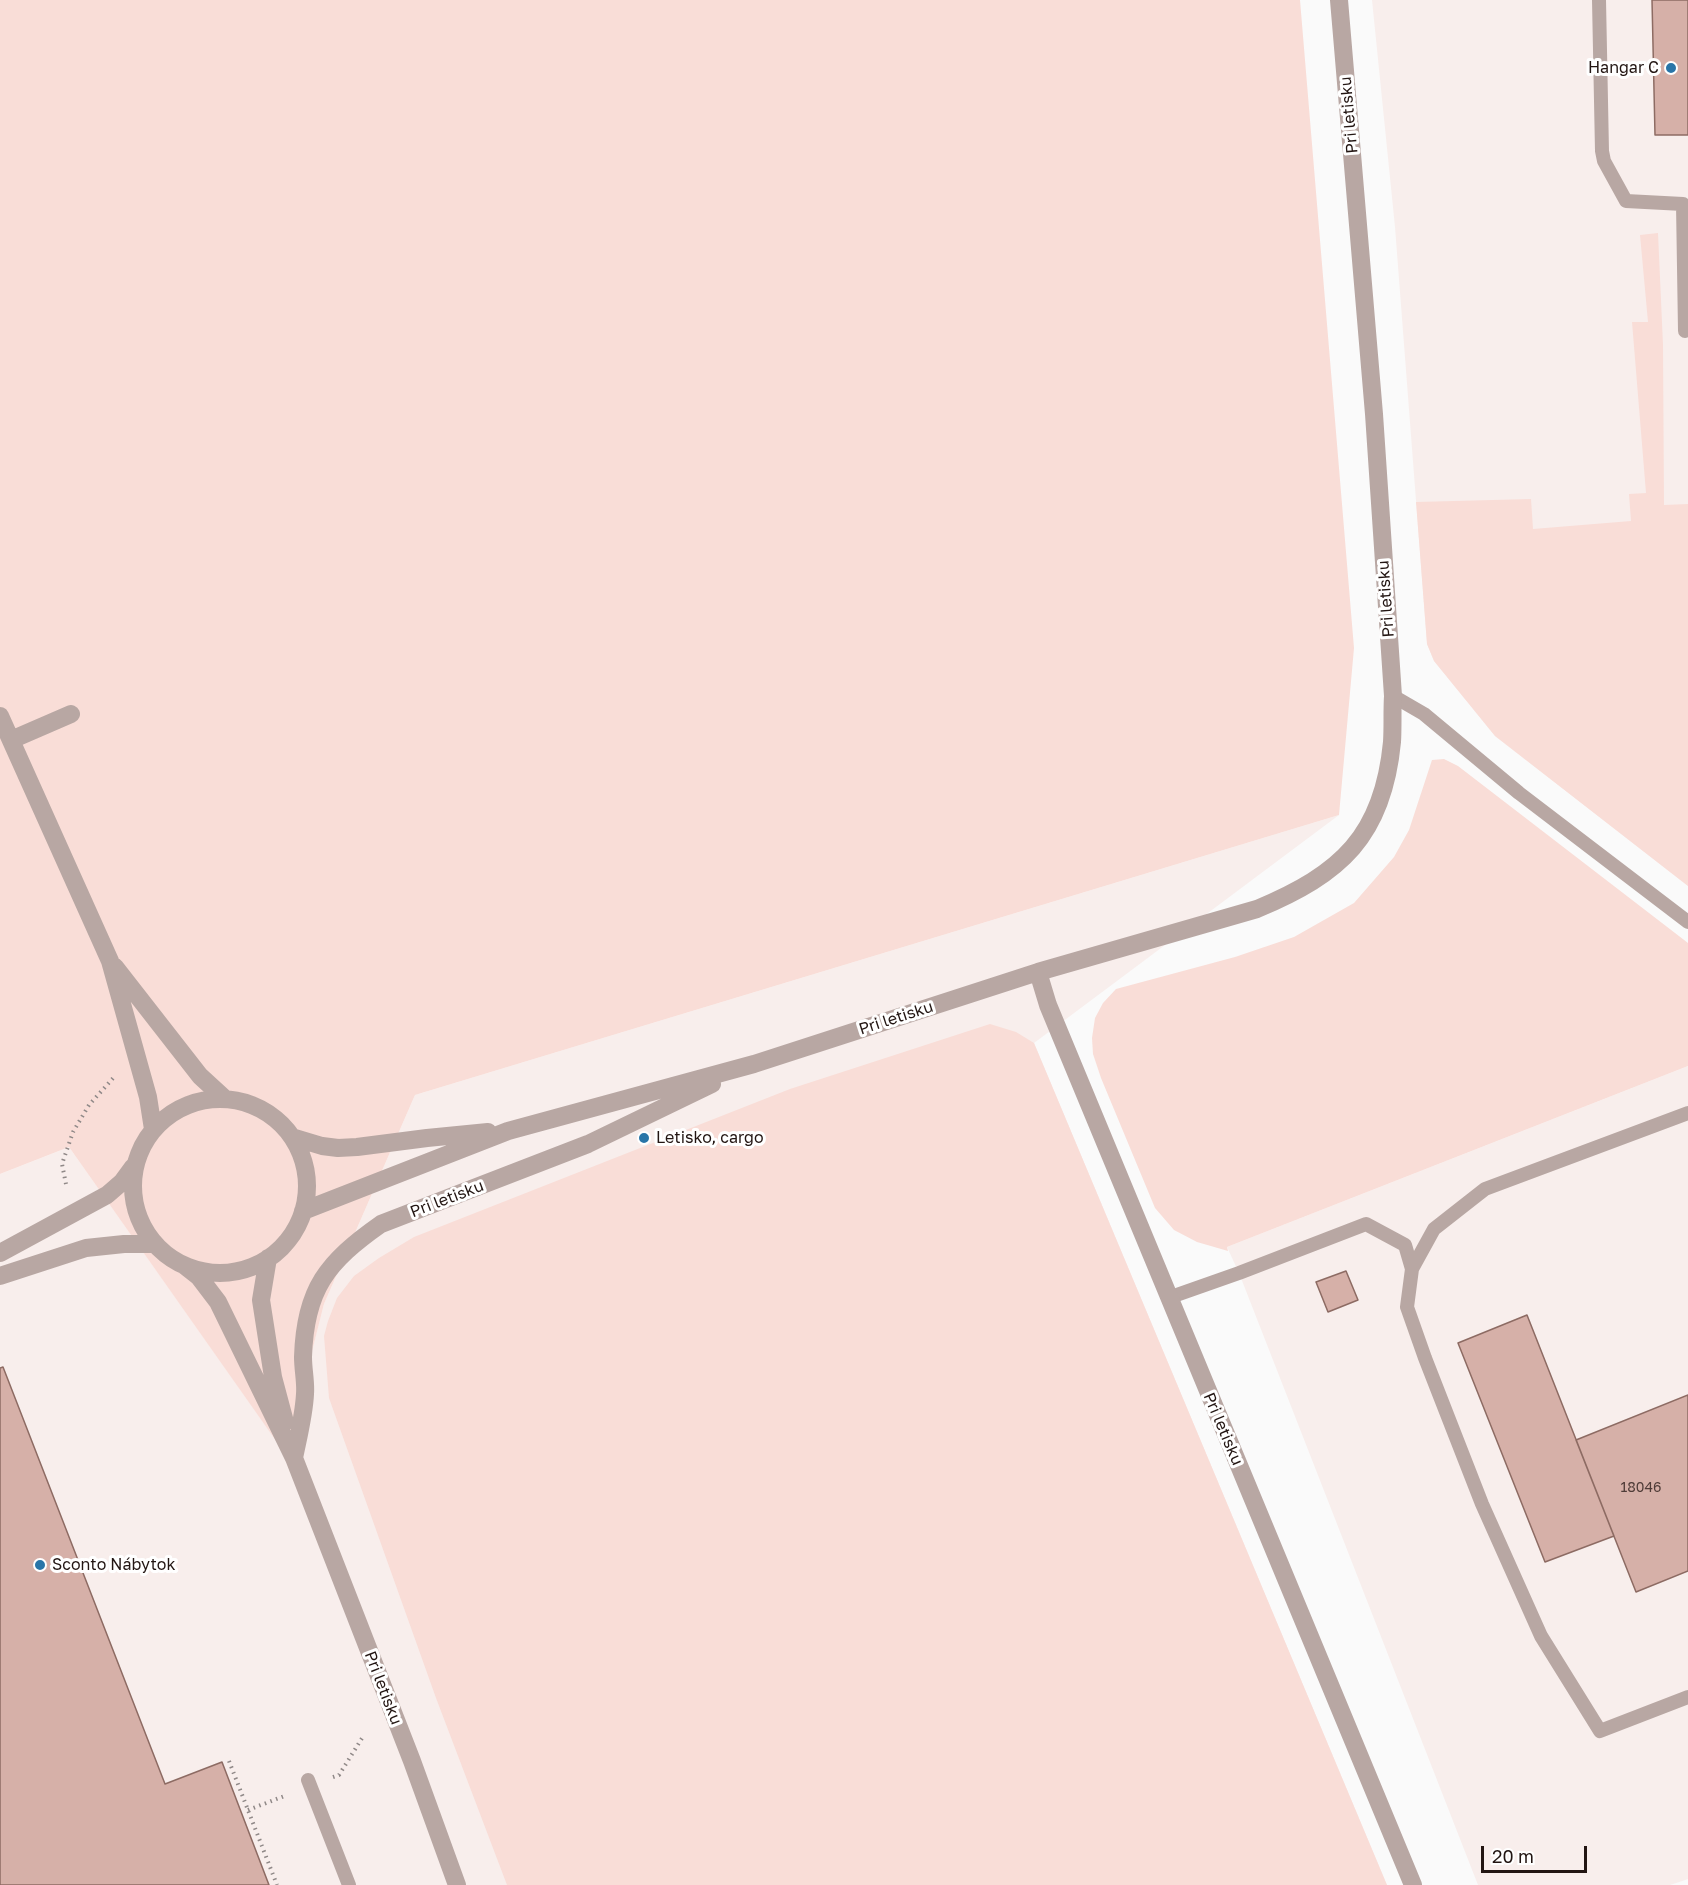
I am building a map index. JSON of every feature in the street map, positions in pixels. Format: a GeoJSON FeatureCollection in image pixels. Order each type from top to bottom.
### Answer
{"type":"FeatureCollection","features":[{"type":"Feature","properties":{"kind":"street","name":"Pri letisku"},"geometry":{"type":"LineString","coordinates":[[303,1211],[508,1131],[754,1064],[1038,972],[1257,909],[1317,880],[1347,855],[1367,829],[1381,800],[1392,741],[1393,696],[1374,414],[1339,0]]}},
{"type":"Feature","properties":{"kind":"street"},"geometry":{"type":"LineString","coordinates":[[7,738],[71,714]]}},
{"type":"Feature","properties":{"kind":"street"},"geometry":{"type":"LineString","coordinates":[[0,716],[7,738],[110,961],[148,1097],[153,1129]]}},
{"type":"Feature","properties":{"kind":"street","name":"Pri letisku"},"geometry":{"type":"LineString","coordinates":[[110,961],[200,1076],[224,1098]]}},
{"type":"Feature","properties":{"kind":"street","name":"Pri letisku"},"geometry":{"type":"LineString","coordinates":[[1038,972],[1048,1005],[1168,1298],[1413,1885]]}},
{"type":"Feature","properties":{"kind":"street","name":"Pri letisku"},"geometry":{"type":"LineString","coordinates":[[294,1458],[305,1395],[303,1358],[306,1321],[313,1295],[329,1268],[353,1244],[381,1224],[588,1144],[754,1064]]}},
{"type":"Feature","properties":{"kind":"street","name":"Pri letisku"},"geometry":{"type":"LineString","coordinates":[[185,1266],[219,1273],[253,1267],[281,1248],[297,1225],[307,1195],[305,1165],[300,1150],[282,1124],[257,1107],[224,1098],[185,1105],[168,1115],[153,1129],[142,1145],[135,1165],[132,1182],[137,1215],[154,1244],[199,1277],[218,1302],[294,1458],[412,1761],[457,1885]]}},
{"type":"Feature","properties":{"kind":"street","name":"Pri letisku"},"geometry":{"type":"LineString","coordinates":[[292,1137],[338,1148],[508,1131]]}},
{"type":"Feature","properties":{"kind":"street","name":"Pri letisku"},"geometry":{"type":"LineString","coordinates":[[0,1253],[107,1195],[122,1182],[135,1165]]}},
{"type":"Feature","properties":{"kind":"street"},"geometry":{"type":"LineString","coordinates":[[0,1276],[86,1248],[154,1244]]}},
{"type":"Feature","properties":{"kind":"street","name":"Pri letisku"},"geometry":{"type":"LineString","coordinates":[[268,1258],[262,1285],[262,1312],[273,1377],[294,1458]]}},
{"type":"Feature","properties":{"kind":"lane"},"geometry":{"type":"LineString","coordinates":[[1599,0],[1604,161],[1626,201],[1683,204],[1685,331]]}},
{"type":"Feature","properties":{"kind":"lane"},"geometry":{"type":"LineString","coordinates":[[1393,696],[1424,714],[1519,793],[1688,922]]}},
{"type":"Feature","properties":{"kind":"lane"},"geometry":{"type":"LineString","coordinates":[[1688,1113],[1485,1189],[1434,1230],[1412,1269],[1407,1307],[1482,1504],[1541,1636],[1600,1731],[1688,1696]]}},
{"type":"Feature","properties":{"kind":"lane"},"geometry":{"type":"LineString","coordinates":[[1168,1298],[1366,1224],[1405,1245],[1412,1269]]}},
{"type":"Feature","properties":{"kind":"lane"},"geometry":{"type":"LineString","coordinates":[[308,1780],[349,1885]]}},
{"type":"Feature","properties":{"kind":"path"},"geometry":{"type":"LineString","coordinates":[[66,1184],[62,1164],[74,1132],[89,1105],[119,1071]]}},
{"type":"Feature","properties":{"kind":"path"},"geometry":{"type":"LineString","coordinates":[[229,1761],[277,1885]]}},
{"type":"Feature","properties":{"kind":"shaded area"},"geometry":{"type":"Polygon","coordinates":[[[0,0],[1300,0],[1354,648],[1339,815],[415,1095],[324,1304],[286,1455],[69,1147],[0,1174],[0,0]]]}},
{"type":"Feature","properties":{"kind":"shaded area"},"geometry":{"type":"Polygon","coordinates":[[[1372,0],[1688,0],[1688,886],[1495,736],[1434,661],[1427,644],[1395,227],[1372,0]]]}},
{"type":"Feature","properties":{"kind":"shaded area"},"geometry":{"type":"Polygon","coordinates":[[[1658,233],[1663,345],[1664,505],[1688,504],[1688,886],[1495,736],[1434,661],[1427,644],[1416,502],[1531,499],[1533,529],[1631,521],[1629,494],[1646,493],[1632,322],[1648,322],[1640,235],[1658,233]]]}},
{"type":"Feature","properties":{"kind":"shaded area"},"geometry":{"type":"Polygon","coordinates":[[[1444,759],[1458,766],[1688,943],[1688,1066],[1227,1247],[1228,1251],[1197,1242],[1174,1230],[1155,1208],[1093,1054],[1092,1038],[1095,1018],[1103,1003],[1116,989],[1235,957],[1294,937],[1354,903],[1394,857],[1409,830],[1432,760],[1444,759]]]}},
{"type":"Feature","properties":{"kind":"shaded area"},"geometry":{"type":"Polygon","coordinates":[[[1339,815],[1034,1043],[1387,1885],[0,1885],[0,1174],[69,1147],[286,1454],[324,1304],[415,1095],[1339,815]]]}},
{"type":"Feature","properties":{"kind":"shaded area"},"geometry":{"type":"Polygon","coordinates":[[[990,1024],[1016,1032],[1034,1043],[1387,1885],[507,1885],[436,1698],[329,1398],[324,1336],[337,1298],[354,1276],[414,1237],[790,1089],[990,1024]]]}},
{"type":"Feature","properties":{"kind":"shaded area"},"geometry":{"type":"Polygon","coordinates":[[[1688,1066],[1688,1879],[1670,1885],[1478,1885],[1227,1247],[1688,1066]]]}},
{"type":"Feature","properties":{"kind":"building","name":"Hangar C"},"geometry":{"type":"Polygon","coordinates":[[[1652,0],[1688,0],[1688,135],[1655,135],[1652,0]]]}},
{"type":"Feature","properties":{"kind":"building"},"geometry":{"type":"Polygon","coordinates":[[[1346,1271],[1358,1300],[1328,1312],[1316,1282],[1346,1271]]]}},
{"type":"Feature","properties":{"kind":"building"},"geometry":{"type":"Polygon","coordinates":[[[1527,1315],[1614,1536],[1545,1562],[1458,1343],[1527,1315]]]}},
{"type":"Feature","properties":{"kind":"building","name":"Sconto Nábytok"},"geometry":{"type":"Polygon","coordinates":[[[3,1367],[165,1784],[222,1762],[269,1885],[0,1885],[0,1368],[3,1367]]]}},
{"type":"Feature","properties":{"kind":"building"},"geometry":{"type":"Polygon","coordinates":[[[1688,1395],[1688,1571],[1636,1592],[1576,1440],[1688,1395]]]}},
{"type":"Feature","properties":{"kind":"place","name":"Hangar C"},"geometry":{"type":"Point","coordinates":[1671,68]}},
{"type":"Feature","properties":{"kind":"place","name":"Letisko, cargo"},"geometry":{"type":"Point","coordinates":[644,1138]}},
{"type":"Feature","properties":{"kind":"place","name":"Sconto Nábytok"},"geometry":{"type":"Point","coordinates":[40,1565]}}]}
